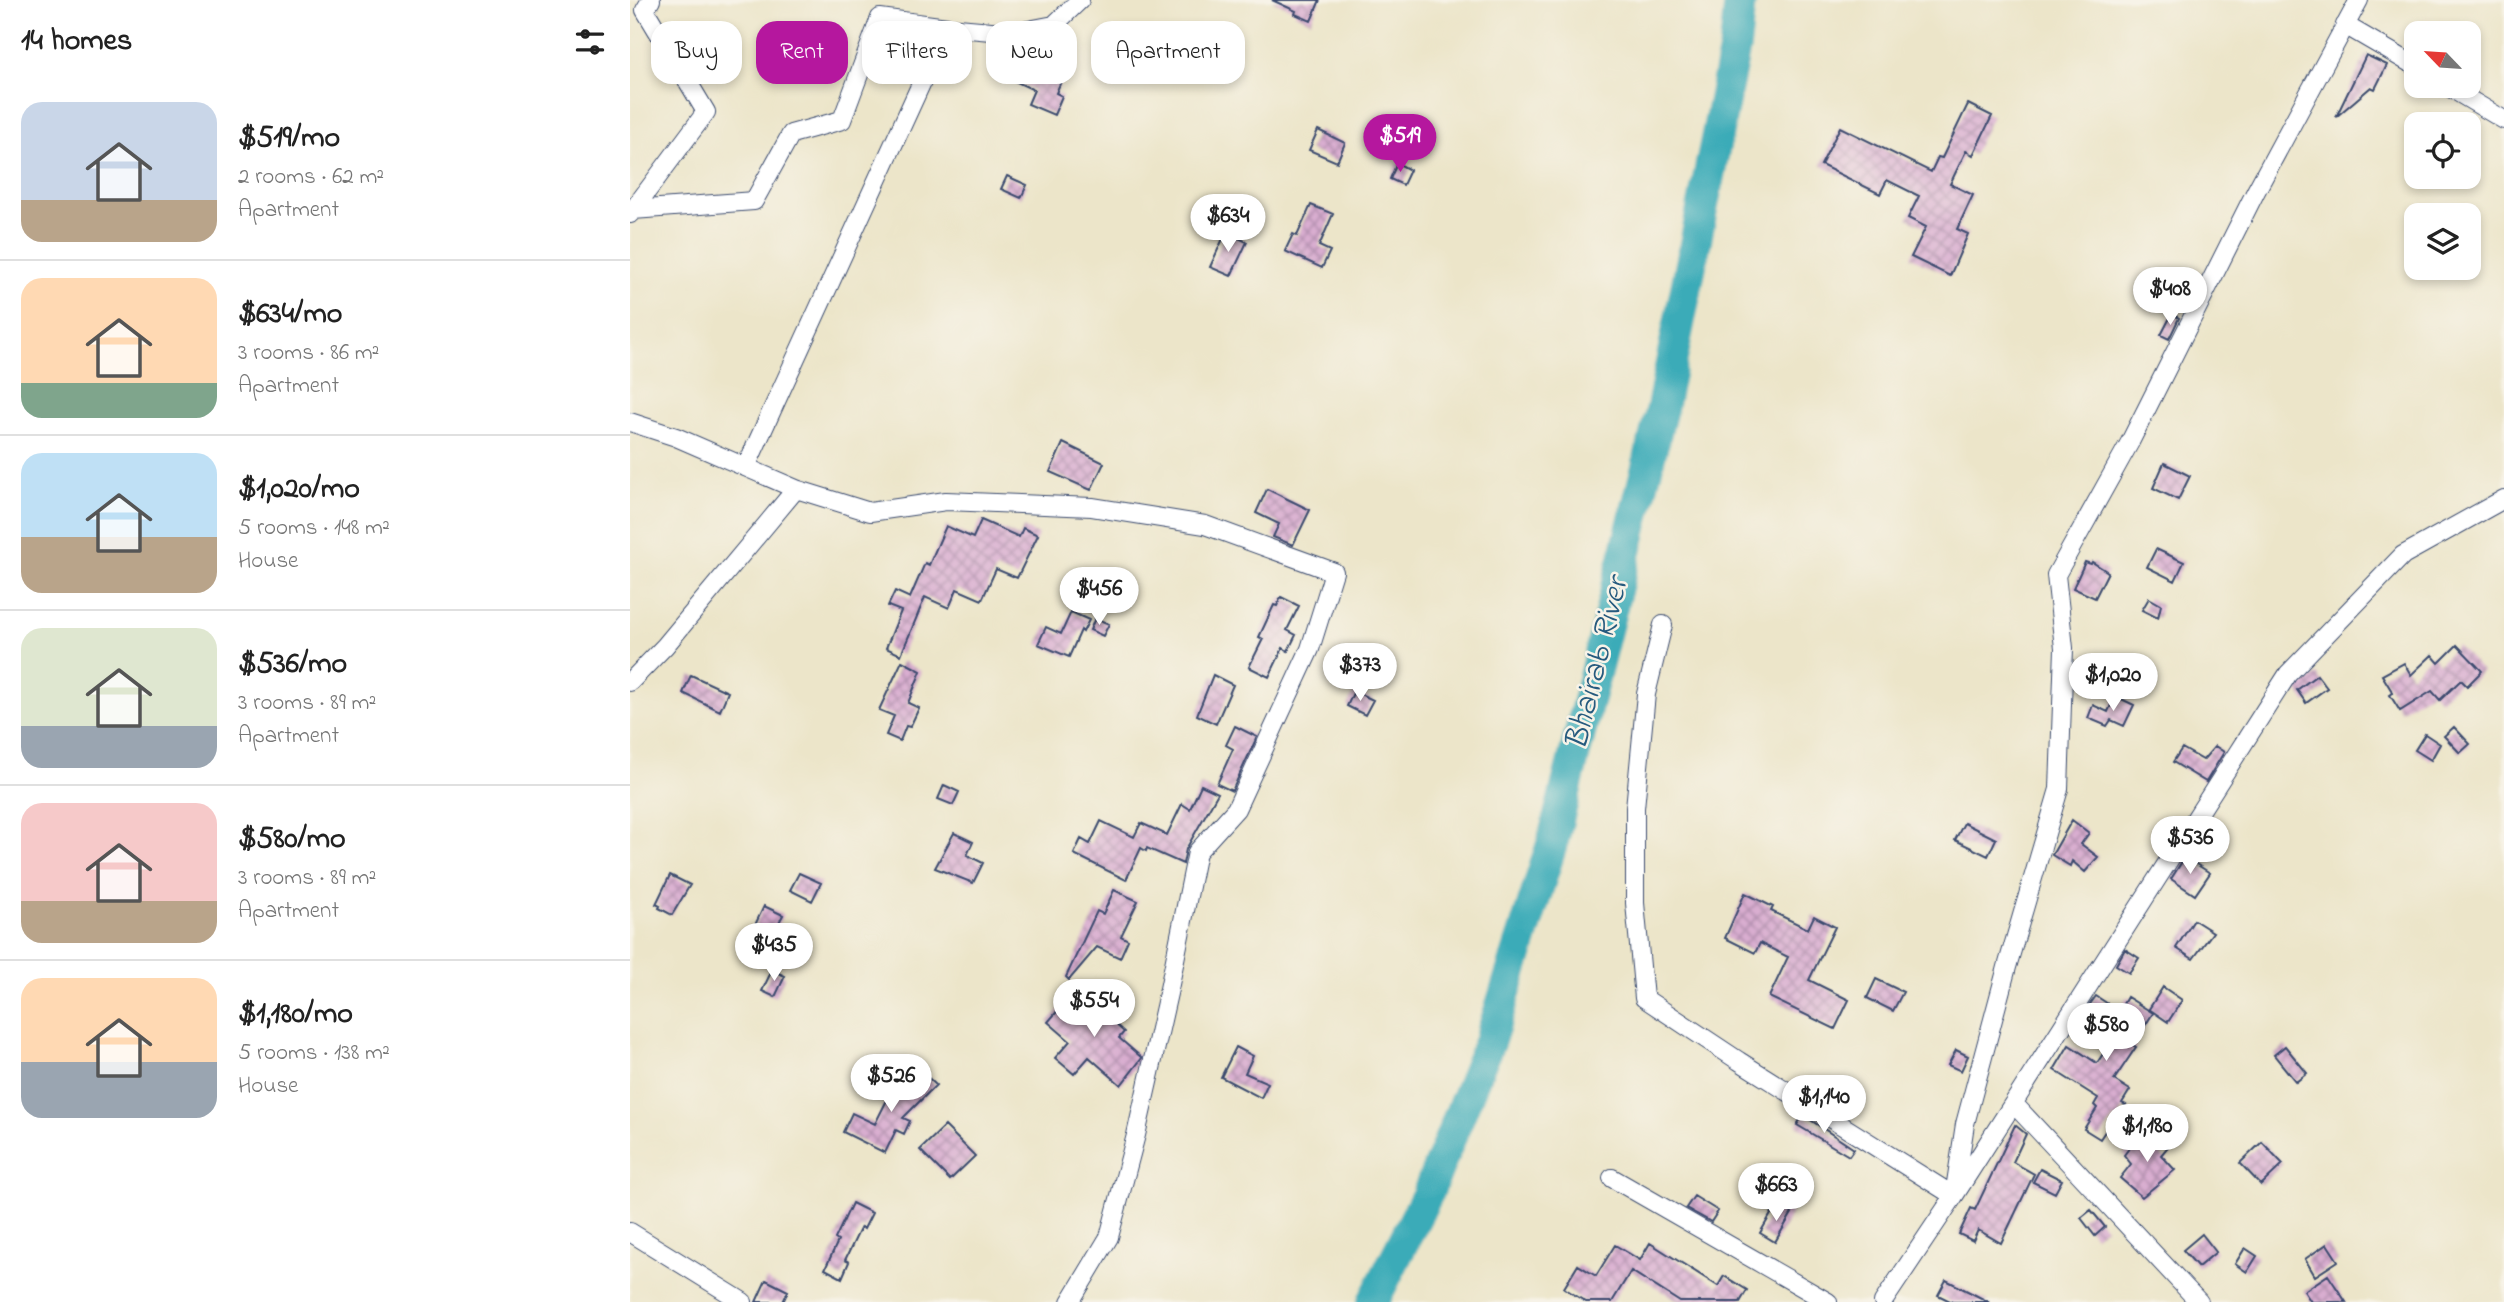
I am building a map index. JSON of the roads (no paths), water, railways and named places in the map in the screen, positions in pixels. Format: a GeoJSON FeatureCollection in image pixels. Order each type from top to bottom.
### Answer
{"type":"FeatureCollection","features":[{"type":"Feature","properties":{"kind":"street"},"geometry":{"type":"LineString","coordinates":[[631,212],[705,112],[646,10],[651,0]]}},
{"type":"Feature","properties":{"kind":"street"},"geometry":{"type":"LineString","coordinates":[[972,29],[1013,33],[1054,25],[1080,0]]}},
{"type":"Feature","properties":{"kind":"street"},"geometry":{"type":"LineString","coordinates":[[1954,1196],[1965,1124],[2059,789],[2064,648],[2056,575],[2130,442],[2256,191],[2358,0]]}},
{"type":"Feature","properties":{"kind":"street"},"geometry":{"type":"LineString","coordinates":[[879,21],[880,18],[902,21]]}},
{"type":"Feature","properties":{"kind":"street"},"geometry":{"type":"LineString","coordinates":[[2345,24],[2404,60]]}},
{"type":"Feature","properties":{"kind":"street"},"geometry":{"type":"LineString","coordinates":[[631,212],[754,201],[791,134],[842,120],[862,66]]}},
{"type":"Feature","properties":{"kind":"street"},"geometry":{"type":"LineString","coordinates":[[746,467],[921,84]]}},
{"type":"Feature","properties":{"kind":"street"},"geometry":{"type":"LineString","coordinates":[[2467,98],[2504,120]]}},
{"type":"Feature","properties":{"kind":"street"},"geometry":{"type":"LineString","coordinates":[[630,422],[676,438],[796,489],[870,512],[946,501],[1092,507],[1205,525],[1334,572],[1310,649],[1236,809],[1197,852],[1136,1135],[1109,1237],[1070,1302]]}},
{"type":"Feature","properties":{"kind":"street"},"geometry":{"type":"LineString","coordinates":[[630,682],[665,646],[796,489]]}},
{"type":"Feature","properties":{"kind":"street"},"geometry":{"type":"LineString","coordinates":[[1883,1302],[2014,1104],[2288,674],[2403,555],[2504,499]]}},
{"type":"Feature","properties":{"kind":"street"},"geometry":{"type":"LineString","coordinates":[[1663,625],[1646,694],[1635,808],[1635,903],[1644,998],[1954,1196]]}},
{"type":"Feature","properties":{"kind":"street"},"geometry":{"type":"LineString","coordinates":[[2014,1104],[2199,1302]]}},
{"type":"Feature","properties":{"kind":"street"},"geometry":{"type":"LineString","coordinates":[[1612,1178],[1828,1302]]}},
{"type":"Feature","properties":{"kind":"street"},"geometry":{"type":"LineString","coordinates":[[630,1232],[743,1302]]}},
{"type":"Feature","properties":{"kind":"waterway","name":"Bhairab River"},"geometry":{"type":"LineString","coordinates":[[1373,1302],[1428,1193],[1490,1040],[1552,844],[1662,408],[1735,46],[1740,0]]}}]}
